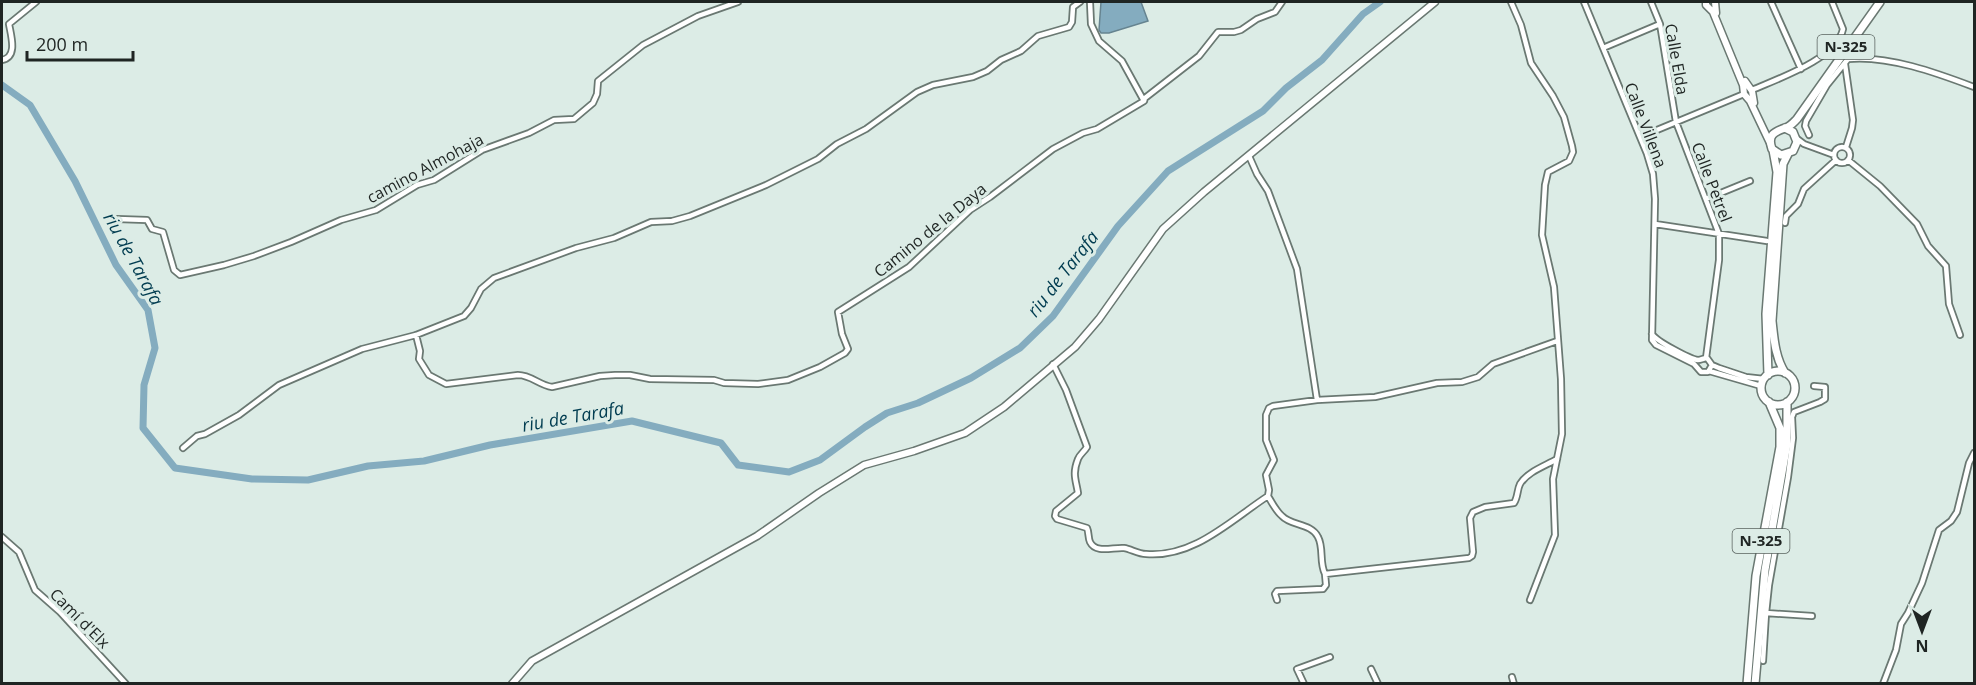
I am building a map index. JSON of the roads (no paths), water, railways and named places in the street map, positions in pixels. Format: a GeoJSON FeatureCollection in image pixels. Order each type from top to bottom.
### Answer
{"type":"FeatureCollection","features":[{"type":"Feature","properties":{"kind":"highway","name":"N-325"},"geometry":{"type":"LineString","coordinates":[[1747,684],[1756,576],[1780,447],[1780,428],[1769,402],[1762,393],[1777,172],[1777,163],[1771,147],[1772,135],[1797,119],[1880,2]]}},
{"type":"Feature","properties":{"kind":"highway","name":"N-325"},"geometry":{"type":"LineString","coordinates":[[1755,684],[1765,570],[1787,444],[1787,402],[1793,394],[1794,385],[1790,376],[1780,365],[1774,344],[1772,321],[1782,169],[1784,159],[1791,152],[1799,122],[1813,94]]}},
{"type":"Feature","properties":{"kind":"highway"},"geometry":{"type":"LineString","coordinates":[[1781,129],[1796,137]]}},
{"type":"Feature","properties":{"kind":"highway"},"geometry":{"type":"LineString","coordinates":[[1771,147],[1781,155],[1791,152]]}},
{"type":"Feature","properties":{"kind":"highway"},"geometry":{"type":"LineString","coordinates":[[1764,380],[1776,371],[1785,373]]}},
{"type":"Feature","properties":{"kind":"highway"},"geometry":{"type":"LineString","coordinates":[[1769,402],[1778,405],[1787,402]]}},
{"type":"Feature","properties":{"kind":"main road"},"geometry":{"type":"LineString","coordinates":[[512,684],[532,661],[757,536],[864,465],[965,433],[1004,407],[1075,347],[1099,319],[1163,229],[1435,2]]}},
{"type":"Feature","properties":{"kind":"main road"},"geometry":{"type":"LineString","coordinates":[[1711,4],[1771,147]]}},
{"type":"Feature","properties":{"kind":"main road"},"geometry":{"type":"LineString","coordinates":[[1748,92],[1764,126],[1770,130],[1781,129]]}},
{"type":"Feature","properties":{"kind":"street"},"geometry":{"type":"LineString","coordinates":[[2,60],[11,55],[9,24],[36,2]]}},
{"type":"Feature","properties":{"kind":"street","name":"camino Almohaja"},"geometry":{"type":"LineString","coordinates":[[117,219],[147,220],[152,229],[163,232],[174,270],[180,275],[224,265],[263,252],[341,220],[376,210],[417,185],[434,180],[482,150],[529,133],[554,120],[574,119],[593,103],[597,94],[598,81],[643,45],[698,16],[738,2]]}},
{"type":"Feature","properties":{"kind":"street"},"geometry":{"type":"LineString","coordinates":[[183,448],[197,436],[239,415],[279,385],[362,349],[416,335],[464,316],[482,290],[494,278],[576,248],[614,238],[651,222],[672,221],[690,216],[766,185],[818,159],[837,144],[879,121],[917,92],[973,77],[1021,51],[1038,36],[1070,27],[1073,7],[1080,2]]}},
{"type":"Feature","properties":{"kind":"street"},"geometry":{"type":"LineString","coordinates":[[1090,2],[1091,24],[1100,40],[1122,61],[1144,101]]}},
{"type":"Feature","properties":{"kind":"street","name":"Camino de la Daya"},"geometry":{"type":"LineString","coordinates":[[416,335],[420,351],[418,359],[429,375],[446,384],[518,375],[525,375],[544,386],[552,387],[600,376],[615,375],[758,384],[788,380],[820,367],[845,353],[848,350],[838,312],[909,267],[970,210],[1053,149],[1097,129],[1144,101],[1199,56],[1218,32],[1241,30],[1257,19],[1275,12],[1282,2]]}},
{"type":"Feature","properties":{"kind":"street"},"geometry":{"type":"LineString","coordinates":[[1511,2],[1521,25],[1531,63],[1553,96],[1563,117],[1573,152],[1569,161],[1548,172],[1545,185],[1542,235],[1554,287],[1561,379],[1562,434],[1553,479],[1555,535],[1530,600]]}},
{"type":"Feature","properties":{"kind":"street","name":"Calle Villena"},"geometry":{"type":"LineString","coordinates":[[1584,2],[1651,165],[1654,182],[1655,224],[1652,334]]}},
{"type":"Feature","properties":{"kind":"street","name":"Calle Elda"},"geometry":{"type":"LineString","coordinates":[[1651,2],[1660,24],[1676,122]]}},
{"type":"Feature","properties":{"kind":"street"},"geometry":{"type":"LineString","coordinates":[[1771,2],[1801,69]]}},
{"type":"Feature","properties":{"kind":"street"},"geometry":{"type":"LineString","coordinates":[[1640,137],[1801,69],[1826,52],[1842,33],[1842,24],[1832,2]]}},
{"type":"Feature","properties":{"kind":"street"},"geometry":{"type":"LineString","coordinates":[[1603,48],[1660,24]]}},
{"type":"Feature","properties":{"kind":"street"},"geometry":{"type":"LineString","coordinates":[[1809,135],[1805,126],[1806,121],[1827,85],[1848,59],[1860,58],[1902,64],[1974,87]]}},
{"type":"Feature","properties":{"kind":"street"},"geometry":{"type":"LineString","coordinates":[[1845,64],[1853,120],[1846,147]]}},
{"type":"Feature","properties":{"kind":"street","name":"Calle Petrel"},"geometry":{"type":"LineString","coordinates":[[1676,122],[1719,234],[1719,260],[1706,358]]}},
{"type":"Feature","properties":{"kind":"street"},"geometry":{"type":"LineString","coordinates":[[1796,137],[1803,144],[1826,151],[1844,162],[1848,160]]}},
{"type":"Feature","properties":{"kind":"street"},"geometry":{"type":"LineString","coordinates":[[1791,152],[1811,147]]}},
{"type":"Feature","properties":{"kind":"street"},"geometry":{"type":"LineString","coordinates":[[1785,223],[1786,216],[1798,204],[1803,189],[1840,147],[1846,147]]}},
{"type":"Feature","properties":{"kind":"street"},"geometry":{"type":"LineString","coordinates":[[1846,147],[1850,152],[1848,160]]}},
{"type":"Feature","properties":{"kind":"street"},"geometry":{"type":"LineString","coordinates":[[1249,156],[1268,191],[1298,269],[1317,400]]}},
{"type":"Feature","properties":{"kind":"street"},"geometry":{"type":"LineString","coordinates":[[1848,160],[1880,186],[1917,224],[1928,246],[1946,266],[1949,304],[1960,335]]}},
{"type":"Feature","properties":{"kind":"street"},"geometry":{"type":"LineString","coordinates":[[1706,200],[1749,181]]}},
{"type":"Feature","properties":{"kind":"street"},"geometry":{"type":"LineString","coordinates":[[1655,224],[1767,241]]}},
{"type":"Feature","properties":{"kind":"street"},"geometry":{"type":"LineString","coordinates":[[1652,334],[1657,340],[1700,360],[1706,358],[1710,360],[1712,365],[1746,377],[1764,380]]}},
{"type":"Feature","properties":{"kind":"street"},"geometry":{"type":"LineString","coordinates":[[1652,334],[1654,344],[1697,366],[1701,372],[1709,371],[1746,381],[1764,380]]}},
{"type":"Feature","properties":{"kind":"street"},"geometry":{"type":"LineString","coordinates":[[1277,600],[1275,594],[1277,591],[1323,589],[1326,585],[1319,538],[1305,526],[1283,518],[1268,496],[1266,476],[1274,460],[1266,440],[1267,411],[1273,406],[1317,400],[1375,397],[1437,383],[1462,382],[1478,376],[1493,364],[1557,341]]}},
{"type":"Feature","properties":{"kind":"street"},"geometry":{"type":"LineString","coordinates":[[1697,366],[1700,360]]}},
{"type":"Feature","properties":{"kind":"street"},"geometry":{"type":"LineString","coordinates":[[1053,364],[1066,390],[1087,447],[1078,458],[1074,476],[1078,493],[1054,514],[1057,519],[1088,528],[1090,542],[1095,547],[1124,548],[1145,554],[1170,553],[1188,549],[1224,528],[1268,496]]}},
{"type":"Feature","properties":{"kind":"street"},"geometry":{"type":"LineString","coordinates":[[1709,371],[1712,365]]}},
{"type":"Feature","properties":{"kind":"street"},"geometry":{"type":"LineString","coordinates":[[1763,660],[1769,585],[1789,467],[1792,417],[1794,412],[1825,399],[1825,387],[1814,386]]}},
{"type":"Feature","properties":{"kind":"street"},"geometry":{"type":"LineString","coordinates":[[1883,684],[1896,650],[1901,624],[1922,583],[1939,530],[1957,512],[1969,463],[1974,453]]}},
{"type":"Feature","properties":{"kind":"street"},"geometry":{"type":"LineString","coordinates":[[1325,574],[1468,558],[1473,552],[1470,518],[1473,512],[1485,507],[1514,502],[1524,479],[1557,459]]}},
{"type":"Feature","properties":{"kind":"street","name":"Camí d'Elx"},"geometry":{"type":"LineString","coordinates":[[2,537],[19,552],[35,590],[60,612],[126,684]]}},
{"type":"Feature","properties":{"kind":"street"},"geometry":{"type":"LineString","coordinates":[[1766,613],[1812,616]]}},
{"type":"Feature","properties":{"kind":"street"},"geometry":{"type":"LineString","coordinates":[[1304,684],[1297,669],[1330,657]]}},
{"type":"Feature","properties":{"kind":"street"},"geometry":{"type":"LineString","coordinates":[[1371,669],[1378,684]]}},
{"type":"Feature","properties":{"kind":"street"},"geometry":{"type":"LineString","coordinates":[[1512,677],[1514,684]]}},
{"type":"Feature","properties":{"kind":"water"},"geometry":{"type":"Polygon","coordinates":[[[1101,2],[1141,2],[1148,21],[1109,33],[1101,33],[1099,30],[1101,2]]]}},
{"type":"Feature","properties":{"kind":"waterway","name":"riu de Tarafa"},"geometry":{"type":"LineString","coordinates":[[2,85],[30,105],[75,181],[116,265],[148,310],[155,348],[144,385],[143,428],[175,468],[252,479],[308,480],[368,466],[424,461],[490,445],[632,421],[721,443],[738,465],[789,472],[820,460],[887,413],[918,403],[971,378],[1020,348],[1053,316],[1118,226],[1168,171],[1263,111],[1286,88],[1322,60],[1363,14],[1380,2]]}}]}
